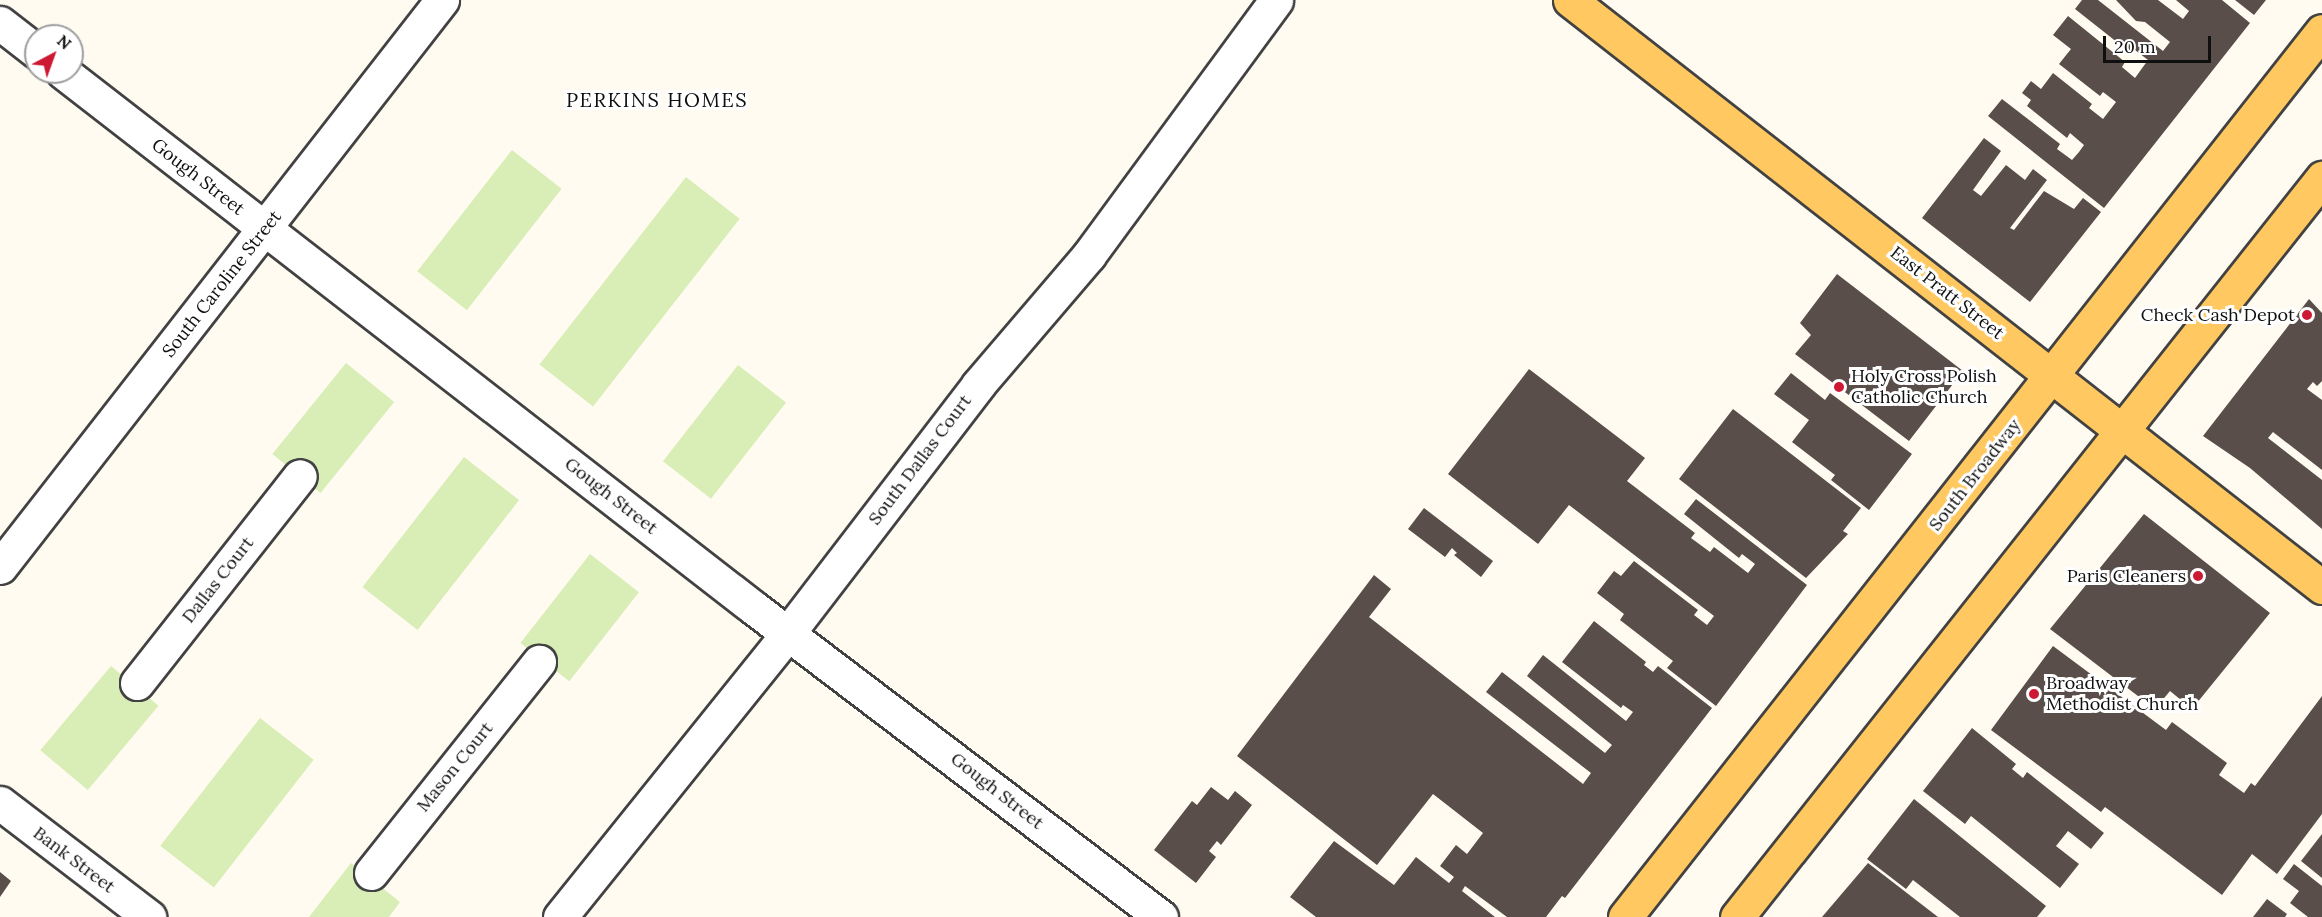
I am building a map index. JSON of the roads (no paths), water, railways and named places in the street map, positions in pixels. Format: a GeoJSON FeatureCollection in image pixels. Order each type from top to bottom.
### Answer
{"type":"FeatureCollection","features":[{"type":"Feature","properties":{"kind":"main road","name":"East Pratt Street"},"geometry":{"type":"LineString","coordinates":[[1570,0],[2322,587]]}},
{"type":"Feature","properties":{"kind":"main road","name":"South Broadway"},"geometry":{"type":"LineString","coordinates":[[1626,917],[2054,376],[2322,31]]}},
{"type":"Feature","properties":{"kind":"main road"},"geometry":{"type":"LineString","coordinates":[[1737,917],[2124,432],[2322,178]]}},
{"type":"Feature","properties":{"kind":"street","name":"South Caroline Street"},"geometry":{"type":"LineString","coordinates":[[0,567],[442,0]]}},
{"type":"Feature","properties":{"kind":"street","name":"South Dallas Court"},"geometry":{"type":"LineString","coordinates":[[560,917],[788,633],[978,385],[1089,255],[1276,0]]}},
{"type":"Feature","properties":{"kind":"street"},"geometry":{"type":"LineString","coordinates":[[0,23],[24,42]]}},
{"type":"Feature","properties":{"kind":"street","name":"Gough Street"},"geometry":{"type":"LineString","coordinates":[[78,84],[788,633],[1161,917]]}},
{"type":"Feature","properties":{"kind":"street","name":"Dallas Court"},"geometry":{"type":"LineString","coordinates":[[136,683],[300,476]]}},
{"type":"Feature","properties":{"kind":"street","name":"Mason Court"},"geometry":{"type":"LineString","coordinates":[[371,873],[539,662]]}},
{"type":"Feature","properties":{"kind":"street","name":"Bank Street"},"geometry":{"type":"LineString","coordinates":[[0,803],[149,917]]}},
{"type":"Feature","properties":{"kind":"place","name":"Check Cash Depot"},"geometry":{"type":"Point","coordinates":[2307,315]}},
{"type":"Feature","properties":{"kind":"place","name":"Holy Cross Polish Catholic Church"},"geometry":{"type":"Point","coordinates":[1839,387]}},
{"type":"Feature","properties":{"kind":"place","name":"Paris Cleaners"},"geometry":{"type":"Point","coordinates":[2198,576]}},
{"type":"Feature","properties":{"kind":"place","name":"Broadway Methodist Church"},"geometry":{"type":"Point","coordinates":[2034,694]}},
{"type":"Feature","properties":{"kind":"district","name":"PERKINS HOMES"},"geometry":{"type":"Point","coordinates":[657,99]}}]}
